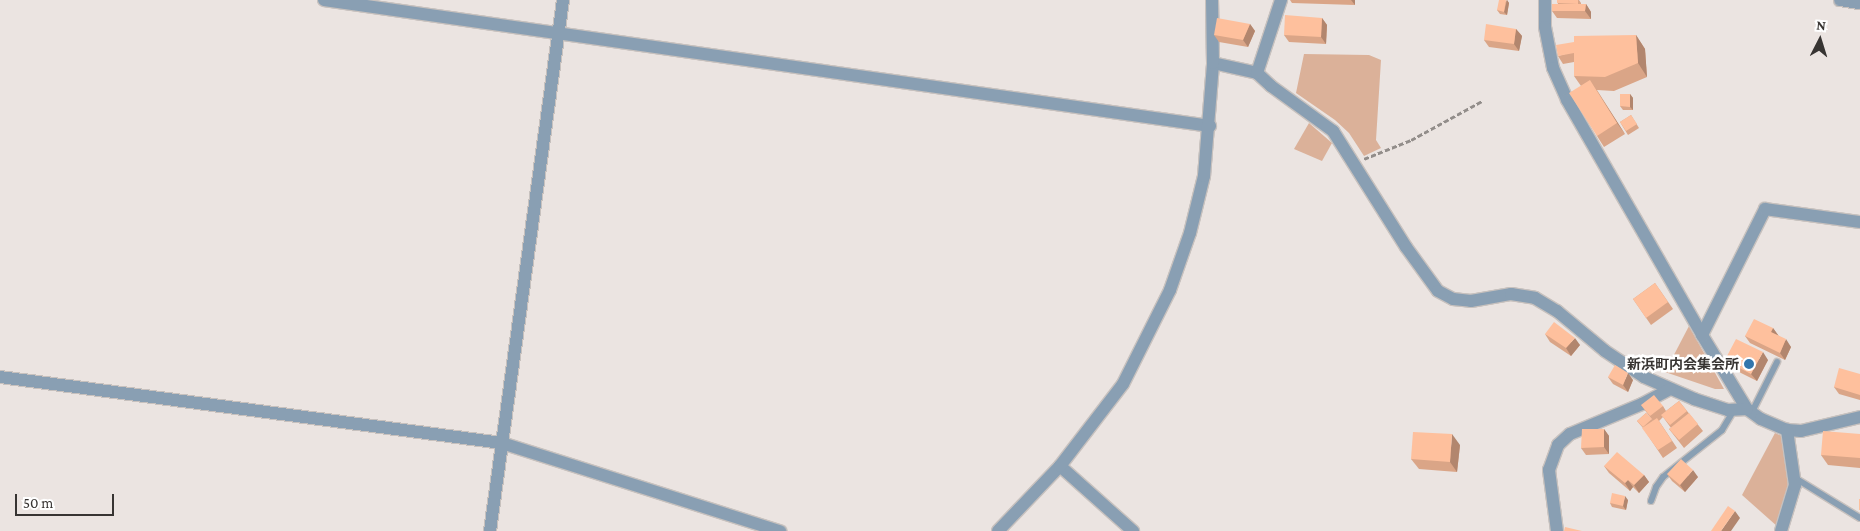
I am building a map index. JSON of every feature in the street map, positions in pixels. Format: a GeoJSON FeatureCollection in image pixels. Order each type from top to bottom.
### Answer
{"type":"FeatureCollection","features":[{"type":"Feature","properties":{"kind":"street"},"geometry":{"type":"LineString","coordinates":[[324,0],[1210,126]]}},
{"type":"Feature","properties":{"kind":"street"},"geometry":{"type":"LineString","coordinates":[[490,531],[563,0]]}},
{"type":"Feature","properties":{"kind":"street"},"geometry":{"type":"LineString","coordinates":[[998,531],[1060,466],[1123,384],[1170,290],[1190,233],[1204,176],[1210,126],[1213,62],[1212,0]]}},
{"type":"Feature","properties":{"kind":"street"},"geometry":{"type":"LineString","coordinates":[[1257,73],[1281,0]]}},
{"type":"Feature","properties":{"kind":"street"},"geometry":{"type":"LineString","coordinates":[[1545,0],[1545,27],[1553,68],[1566,100],[1702,335],[1750,411],[1761,419],[1787,430],[1816,429],[1847,419],[1860,418]]}},
{"type":"Feature","properties":{"kind":"street"},"geometry":{"type":"LineString","coordinates":[[1840,0],[1860,3]]}},
{"type":"Feature","properties":{"kind":"street"},"geometry":{"type":"LineString","coordinates":[[1213,62],[1257,73],[1271,86],[1333,131],[1406,247],[1438,291],[1453,300],[1472,301],[1511,294],[1535,298],[1557,311],[1605,351],[1644,378],[1694,399],[1750,411]]}},
{"type":"Feature","properties":{"kind":"street"},"geometry":{"type":"LineString","coordinates":[[1702,335],[1766,209],[1860,222]]}},
{"type":"Feature","properties":{"kind":"street"},"geometry":{"type":"LineString","coordinates":[[0,377],[502,443],[780,531]]}},
{"type":"Feature","properties":{"kind":"street"},"geometry":{"type":"LineString","coordinates":[[1557,531],[1549,470],[1558,445],[1570,434],[1634,408],[1670,389]]}},
{"type":"Feature","properties":{"kind":"street"},"geometry":{"type":"LineString","coordinates":[[1781,531],[1795,485],[1787,430]]}},
{"type":"Feature","properties":{"kind":"street"},"geometry":{"type":"LineString","coordinates":[[1060,466],[1133,531]]}},
{"type":"Feature","properties":{"kind":"lane"},"geometry":{"type":"LineString","coordinates":[[1750,411],[1776,362]]}},
{"type":"Feature","properties":{"kind":"lane"},"geometry":{"type":"LineString","coordinates":[[1651,501],[1656,487],[1664,477],[1722,430],[1734,409]]}},
{"type":"Feature","properties":{"kind":"lane"},"geometry":{"type":"LineString","coordinates":[[1794,477],[1860,518]]}},
{"type":"Feature","properties":{"kind":"path"},"geometry":{"type":"LineString","coordinates":[[1353,163],[1411,140],[1482,101]]}},
{"type":"Feature","properties":{"kind":"shaded area"},"geometry":{"type":"Polygon","coordinates":[[[1304,54],[1369,55],[1381,60],[1376,140],[1381,148],[1364,156],[1349,133],[1335,120],[1296,93],[1304,54]]]}},
{"type":"Feature","properties":{"kind":"shaded area"},"geometry":{"type":"Polygon","coordinates":[[[1309,123],[1332,143],[1322,161],[1294,149],[1309,123]]]}},
{"type":"Feature","properties":{"kind":"shaded area"},"geometry":{"type":"Polygon","coordinates":[[[1689,326],[1724,389],[1715,389],[1665,372],[1689,326]]]}},
{"type":"Feature","properties":{"kind":"shaded area"},"geometry":{"type":"Polygon","coordinates":[[[1775,433],[1784,437],[1789,492],[1778,527],[1742,495],[1775,433]]]}},
{"type":"Feature","properties":{"kind":"building"},"geometry":{"type":"Polygon","coordinates":[[[1499,0],[1506,0],[1504,12],[1497,10],[1499,0]]]}},
{"type":"Feature","properties":{"kind":"building"},"geometry":{"type":"Polygon","coordinates":[[[1557,0],[1578,0],[1578,4],[1557,3],[1557,0]]]}},
{"type":"Feature","properties":{"kind":"building"},"geometry":{"type":"Polygon","coordinates":[[[1552,4],[1586,4],[1585,11],[1552,11],[1552,4]]]}},
{"type":"Feature","properties":{"kind":"building"},"geometry":{"type":"Polygon","coordinates":[[[1285,15],[1322,18],[1321,37],[1284,35],[1285,15]]]}},
{"type":"Feature","properties":{"kind":"building"},"geometry":{"type":"Polygon","coordinates":[[[1217,18],[1250,24],[1243,40],[1214,35],[1217,18]]]}},
{"type":"Feature","properties":{"kind":"building"},"geometry":{"type":"Polygon","coordinates":[[[1486,24],[1516,29],[1514,44],[1484,40],[1486,24]]]}},
{"type":"Feature","properties":{"kind":"building"},"geometry":{"type":"Polygon","coordinates":[[[1636,35],[1638,63],[1605,77],[1574,76],[1574,36],[1636,35]]]}},
{"type":"Feature","properties":{"kind":"building"},"geometry":{"type":"Polygon","coordinates":[[[1574,42],[1574,53],[1558,56],[1556,45],[1574,42]]]}},
{"type":"Feature","properties":{"kind":"building"},"geometry":{"type":"Polygon","coordinates":[[[1590,80],[1617,123],[1597,136],[1569,93],[1590,80]]]}},
{"type":"Feature","properties":{"kind":"building"},"geometry":{"type":"Polygon","coordinates":[[[1620,94],[1630,94],[1630,107],[1620,106],[1620,94]]]}},
{"type":"Feature","properties":{"kind":"building"},"geometry":{"type":"Polygon","coordinates":[[[1631,115],[1637,124],[1626,131],[1620,122],[1631,115]]]}},
{"type":"Feature","properties":{"kind":"building"},"geometry":{"type":"Polygon","coordinates":[[[1655,283],[1668,302],[1646,318],[1633,299],[1655,283]]]}},
{"type":"Feature","properties":{"kind":"building"},"geometry":{"type":"Polygon","coordinates":[[[1754,319],[1773,328],[1771,332],[1786,339],[1780,353],[1745,336],[1754,319]]]}},
{"type":"Feature","properties":{"kind":"building"},"geometry":{"type":"Polygon","coordinates":[[[1554,322],[1575,338],[1566,348],[1545,334],[1554,322]]]}},
{"type":"Feature","properties":{"kind":"building"},"geometry":{"type":"Polygon","coordinates":[[[1736,339],[1763,352],[1751,374],[1728,362],[1730,357],[1727,356],[1736,339]]]}},
{"type":"Feature","properties":{"kind":"building"},"geometry":{"type":"Polygon","coordinates":[[[1615,365],[1628,373],[1623,385],[1608,377],[1615,365]]]}},
{"type":"Feature","properties":{"kind":"building"},"geometry":{"type":"Polygon","coordinates":[[[1839,368],[1860,374],[1860,395],[1834,387],[1839,368]]]}},
{"type":"Feature","properties":{"kind":"building"},"geometry":{"type":"Polygon","coordinates":[[[1654,395],[1663,406],[1650,416],[1641,405],[1654,395]]]}},
{"type":"Feature","properties":{"kind":"building"},"geometry":{"type":"Polygon","coordinates":[[[1679,401],[1687,411],[1670,425],[1661,415],[1679,401]]]}},
{"type":"Feature","properties":{"kind":"building"},"geometry":{"type":"Polygon","coordinates":[[[1646,413],[1652,419],[1643,427],[1637,421],[1646,413]]]}},
{"type":"Feature","properties":{"kind":"building"},"geometry":{"type":"Polygon","coordinates":[[[1689,413],[1698,424],[1679,440],[1669,429],[1689,413]]]}},
{"type":"Feature","properties":{"kind":"building"},"geometry":{"type":"Polygon","coordinates":[[[1657,418],[1672,441],[1658,450],[1642,428],[1657,418]]]}},
{"type":"Feature","properties":{"kind":"building"},"geometry":{"type":"Polygon","coordinates":[[[1582,429],[1604,429],[1604,447],[1581,448],[1582,429]]]}},
{"type":"Feature","properties":{"kind":"building"},"geometry":{"type":"Polygon","coordinates":[[[1823,431],[1860,434],[1860,458],[1821,455],[1823,431]]]}},
{"type":"Feature","properties":{"kind":"building"},"geometry":{"type":"Polygon","coordinates":[[[1413,432],[1452,434],[1450,462],[1411,459],[1413,432]]]}},
{"type":"Feature","properties":{"kind":"building"},"geometry":{"type":"Polygon","coordinates":[[[1617,452],[1644,475],[1634,485],[1628,480],[1625,483],[1604,466],[1617,452]]]}},
{"type":"Feature","properties":{"kind":"building"},"geometry":{"type":"Polygon","coordinates":[[[1681,459],[1693,470],[1680,485],[1667,474],[1681,459]]]}},
{"type":"Feature","properties":{"kind":"building"},"geometry":{"type":"Polygon","coordinates":[[[1612,493],[1625,496],[1623,506],[1610,503],[1612,493]]]}},
{"type":"Feature","properties":{"kind":"building"},"geometry":{"type":"Polygon","coordinates":[[[1728,506],[1735,511],[1721,531],[1711,531],[1728,506]]]}},
{"type":"Feature","properties":{"kind":"building"},"geometry":{"type":"Polygon","coordinates":[[[1565,527],[1582,531],[1564,531],[1565,527]]]}},
{"type":"Feature","properties":{"kind":"place","name":"新浜町内会集会所"},"geometry":{"type":"Point","coordinates":[1749,364]}}]}
